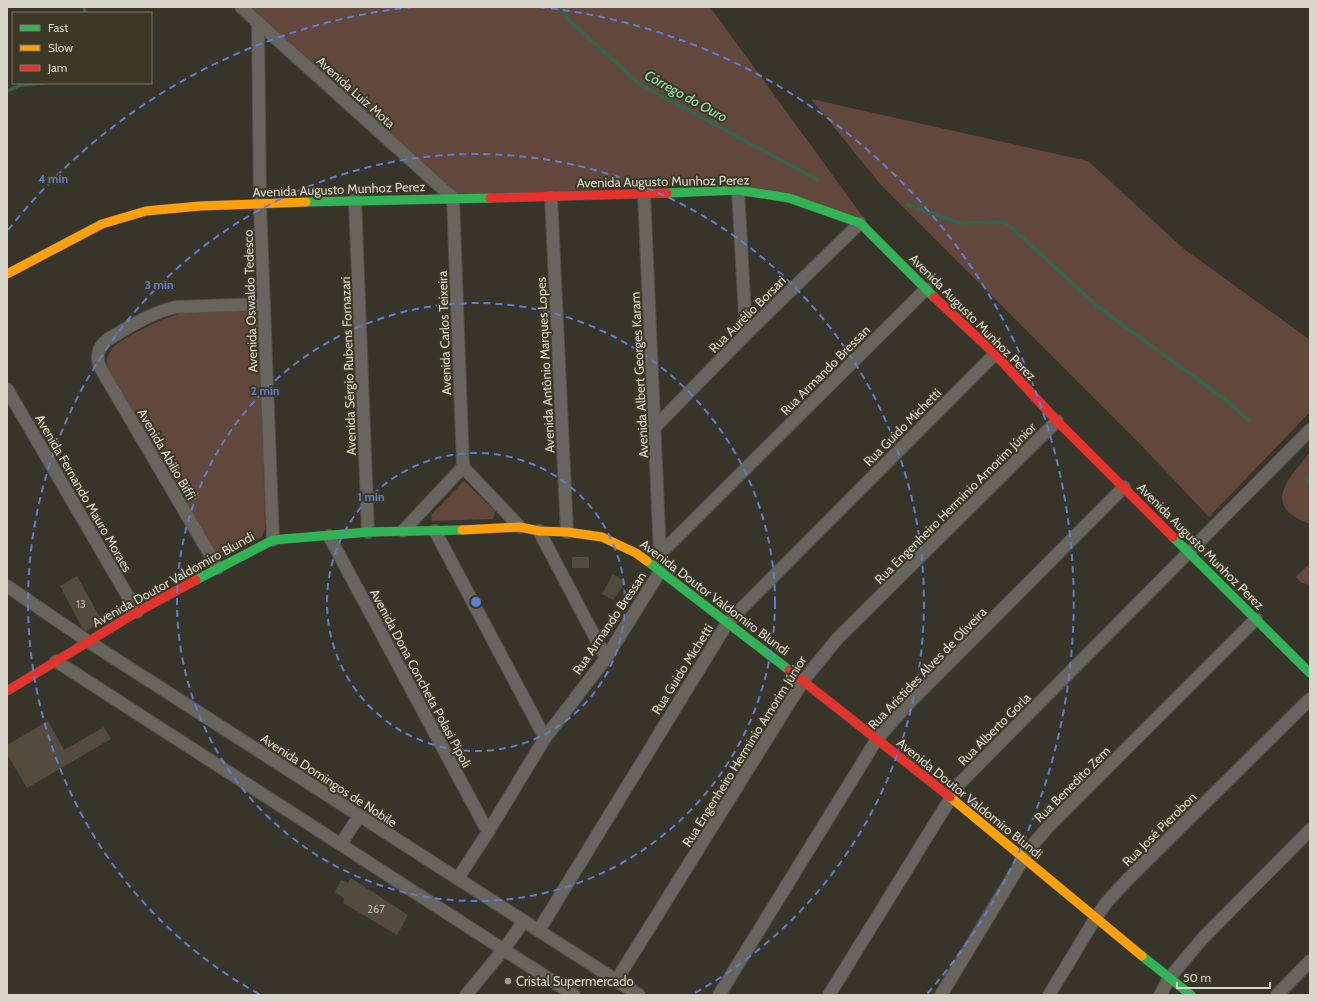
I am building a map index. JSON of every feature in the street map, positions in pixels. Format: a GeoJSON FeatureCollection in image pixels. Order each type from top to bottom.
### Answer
{"type":"FeatureCollection","features":[{"type":"Feature","properties":{"kind":"street","name":"Avenida Luiz Mota"},"geometry":{"type":"LineString","coordinates":[[241,7],[453,198]]}},
{"type":"Feature","properties":{"kind":"street","name":"Avenida Oswaldo Tedesco"},"geometry":{"type":"LineString","coordinates":[[258,22],[260,204],[273,540]]}},
{"type":"Feature","properties":{"kind":"street","name":"Avenida Augusto Munhoz Perez"},"geometry":{"type":"LineString","coordinates":[[7,274],[102,224],[146,211],[200,206],[355,200],[551,197],[738,190],[789,198],[860,223],[926,289],[995,354],[1057,421],[1310,673]]}},
{"type":"Feature","properties":{"kind":"street"},"geometry":{"type":"LineString","coordinates":[[738,190],[746,334]]}},
{"type":"Feature","properties":{"kind":"street","name":"Avenida Albert Georges Karam"},"geometry":{"type":"LineString","coordinates":[[644,194],[660,554]]}},
{"type":"Feature","properties":{"kind":"street","name":"Avenida Antônio Marques Lopes"},"geometry":{"type":"LineString","coordinates":[[551,197],[567,532]]}},
{"type":"Feature","properties":{"kind":"street","name":"Avenida Carlos Teixeira"},"geometry":{"type":"LineString","coordinates":[[453,198],[463,467]]}},
{"type":"Feature","properties":{"kind":"street","name":"Avenida Sérgio Rubens Fornazari"},"geometry":{"type":"LineString","coordinates":[[355,200],[368,532]]}},
{"type":"Feature","properties":{"kind":"street","name":"Rua Aurélio Borsari"},"geometry":{"type":"LineString","coordinates":[[655,427],[746,334],[860,223]]}},
{"type":"Feature","properties":{"kind":"street","name":"Rua Armando Bressan"},"geometry":{"type":"LineString","coordinates":[[458,878],[488,832],[545,738],[606,658],[661,570],[660,554],[926,289]]}},
{"type":"Feature","properties":{"kind":"street","name":"Avenida Abilio Biffi"},"geometry":{"type":"LineString","coordinates":[[218,568],[101,369],[97,360],[98,353],[102,344],[107,340],[150,315],[163,310],[176,308],[264,304]]}},
{"type":"Feature","properties":{"kind":"street","name":"Rua Guido Michetti"},"geometry":{"type":"LineString","coordinates":[[539,930],[728,622],[995,354]]}},
{"type":"Feature","properties":{"kind":"street","name":"Avenida Fernando Mauro Moraes"},"geometry":{"type":"LineString","coordinates":[[7,389],[137,612]]}},
{"type":"Feature","properties":{"kind":"street","name":"Rua Engenheiro Herminio Amorim Júnior"},"geometry":{"type":"LineString","coordinates":[[616,980],[803,681],[837,639],[1057,421]]}},
{"type":"Feature","properties":{"kind":"street","name":"Rua Alberto Gorla"},"geometry":{"type":"LineString","coordinates":[[829,995],[960,783],[1310,430]]}},
{"type":"Feature","properties":{"kind":"street"},"geometry":{"type":"LineString","coordinates":[[403,530],[463,467],[520,527]]}},
{"type":"Feature","properties":{"kind":"street","name":"Rua Aristides Alves de Oliveira"},"geometry":{"type":"LineString","coordinates":[[719,995],[877,739],[908,704],[1124,487]]}},
{"type":"Feature","properties":{"kind":"street","name":"Avenida Doutor Valdomiro Blundi"},"geometry":{"type":"LineString","coordinates":[[7,691],[137,612],[273,540],[403,530],[435,532],[520,527],[539,532],[567,532],[602,537],[636,553],[661,570],[728,622],[877,739],[1095,919],[1191,995]]}},
{"type":"Feature","properties":{"kind":"street"},"geometry":{"type":"LineString","coordinates":[[435,532],[545,738]]}},
{"type":"Feature","properties":{"kind":"street"},"geometry":{"type":"LineString","coordinates":[[539,532],[606,658]]}},
{"type":"Feature","properties":{"kind":"street","name":"Avenida Dona Concheta Polasi Pipoli"},"geometry":{"type":"LineString","coordinates":[[329,536],[488,832]]}},
{"type":"Feature","properties":{"kind":"street","name":"Avenida Domingos de Nobile"},"geometry":{"type":"LineString","coordinates":[[9,585],[89,642],[639,995]]}},
{"type":"Feature","properties":{"kind":"street","name":"Rua Benedito Zem"},"geometry":{"type":"LineString","coordinates":[[941,995],[992,913],[1023,859],[1048,827],[1256,619]]}},
{"type":"Feature","properties":{"kind":"street"},"geometry":{"type":"LineString","coordinates":[[56,661],[574,995]]}},
{"type":"Feature","properties":{"kind":"street","name":"Avenida Doutor Valdomiro Blundi"},"geometry":{"type":"LineString","coordinates":[[7,680],[27,678]]}},
{"type":"Feature","properties":{"kind":"street","name":"Rua José Pierobon"},"geometry":{"type":"LineString","coordinates":[[1049,995],[1106,903],[1128,879],[1310,699]]}},
{"type":"Feature","properties":{"kind":"street"},"geometry":{"type":"LineString","coordinates":[[341,844],[358,816]]}},
{"type":"Feature","properties":{"kind":"street"},"geometry":{"type":"LineString","coordinates":[[1160,995],[1170,978],[1202,939],[1310,830]]}},
{"type":"Feature","properties":{"kind":"street"},"geometry":{"type":"LineString","coordinates":[[466,995],[504,949],[524,921]]}},
{"type":"Feature","properties":{"kind":"street"},"geometry":{"type":"LineString","coordinates":[[1277,995],[1310,961]]}},
{"type":"Feature","properties":{"kind":"shaded area"},"geometry":{"type":"Polygon","coordinates":[[[250,7],[710,7],[874,232],[737,182],[453,197],[250,7]]]}},
{"type":"Feature","properties":{"kind":"shaded area"},"geometry":{"type":"Polygon","coordinates":[[[811,99],[1088,161],[1184,249],[1310,340],[1310,412],[1209,517],[1143,447],[881,185],[811,99]]]}},
{"type":"Feature","properties":{"kind":"shaded area"},"geometry":{"type":"Polygon","coordinates":[[[199,311],[250,311],[257,316],[260,321],[265,528],[262,537],[224,556],[215,554],[109,372],[107,360],[112,349],[124,339],[167,318],[183,313],[199,311]]]}},
{"type":"Feature","properties":{"kind":"shaded area"},"geometry":{"type":"Polygon","coordinates":[[[1310,452],[1310,524],[1295,517],[1286,509],[1282,501],[1283,492],[1287,483],[1310,452]]]}},
{"type":"Feature","properties":{"kind":"shaded area"},"geometry":{"type":"Polygon","coordinates":[[[464,481],[495,511],[493,519],[432,521],[431,515],[464,481]]]}},
{"type":"Feature","properties":{"kind":"shaded area"},"geometry":{"type":"Polygon","coordinates":[[[1310,563],[1310,585],[1302,583],[1296,577],[1310,563]]]}},
{"type":"Feature","properties":{"kind":"building"},"geometry":{"type":"Polygon","coordinates":[[[572,557],[589,557],[589,568],[572,568],[572,557]]]}},
{"type":"Feature","properties":{"kind":"building"},"geometry":{"type":"Polygon","coordinates":[[[613,574],[626,582],[613,600],[602,594],[613,574]]]}},
{"type":"Feature","properties":{"kind":"building"},"geometry":{"type":"Polygon","coordinates":[[[77,576],[102,621],[86,631],[82,628],[60,586],[77,576]]]}},
{"type":"Feature","properties":{"kind":"building"},"geometry":{"type":"Polygon","coordinates":[[[48,721],[64,750],[104,727],[111,739],[27,788],[7,754],[7,745],[48,721]]]}},
{"type":"Feature","properties":{"kind":"building"},"geometry":{"type":"Polygon","coordinates":[[[351,878],[408,915],[397,935],[343,903],[344,898],[335,892],[341,880],[348,883],[351,878]]]}},
{"type":"Feature","properties":{"kind":"waterway"},"geometry":{"type":"LineString","coordinates":[[84,7],[85,12]]}},
{"type":"Feature","properties":{"kind":"waterway","name":"Córrego do Ouro"},"geometry":{"type":"LineString","coordinates":[[561,7],[568,19],[638,83],[818,180]]}},
{"type":"Feature","properties":{"kind":"waterway"},"geometry":{"type":"LineString","coordinates":[[7,91],[21,85],[32,84]]}},
{"type":"Feature","properties":{"kind":"waterway"},"geometry":{"type":"LineString","coordinates":[[906,204],[959,223],[1005,222],[1102,310],[1222,397],[1249,421]]}},
{"type":"Feature","properties":{"kind":"waterway"},"geometry":{"type":"LineString","coordinates":[[1306,478],[1310,484]]}},
{"type":"Feature","properties":{"kind":"traffic: fast"},"geometry":{"type":"LineString","coordinates":[[667,193],[738,190],[789,198],[860,223],[934,297]]}},
{"type":"Feature","properties":{"kind":"traffic: fast"},"geometry":{"type":"LineString","coordinates":[[306,202],[490,198]]}},
{"type":"Feature","properties":{"kind":"traffic: fast"},"geometry":{"type":"LineString","coordinates":[[196,580],[273,540],[368,532],[462,530]]}},
{"type":"Feature","properties":{"kind":"traffic: fast"},"geometry":{"type":"LineString","coordinates":[[1173,537],[1310,673]]}},
{"type":"Feature","properties":{"kind":"traffic: fast"},"geometry":{"type":"LineString","coordinates":[[647,561],[789,670]]}},
{"type":"Feature","properties":{"kind":"traffic: fast"},"geometry":{"type":"LineString","coordinates":[[1142,956],[1191,995]]}},
{"type":"Feature","properties":{"kind":"traffic: slow"},"geometry":{"type":"LineString","coordinates":[[7,274],[102,224],[146,211],[200,206],[306,202]]}},
{"type":"Feature","properties":{"kind":"traffic: slow"},"geometry":{"type":"LineString","coordinates":[[462,530],[520,527],[539,531],[567,532],[602,537],[636,553],[647,561]]}},
{"type":"Feature","properties":{"kind":"traffic: slow"},"geometry":{"type":"LineString","coordinates":[[950,797],[1142,956]]}},
{"type":"Feature","properties":{"kind":"traffic: jam"},"geometry":{"type":"LineString","coordinates":[[490,198],[667,193]]}},
{"type":"Feature","properties":{"kind":"traffic: jam"},"geometry":{"type":"LineString","coordinates":[[934,297],[995,354],[1057,421],[1173,537]]}},
{"type":"Feature","properties":{"kind":"traffic: jam"},"geometry":{"type":"LineString","coordinates":[[7,691],[137,612],[196,580]]}},
{"type":"Feature","properties":{"kind":"traffic: jam"},"geometry":{"type":"LineString","coordinates":[[789,670],[950,797]]}},
{"type":"Feature","properties":{"kind":"place","name":"Cristal Supermercado"},"geometry":{"type":"Point","coordinates":[508,981]}}]}
